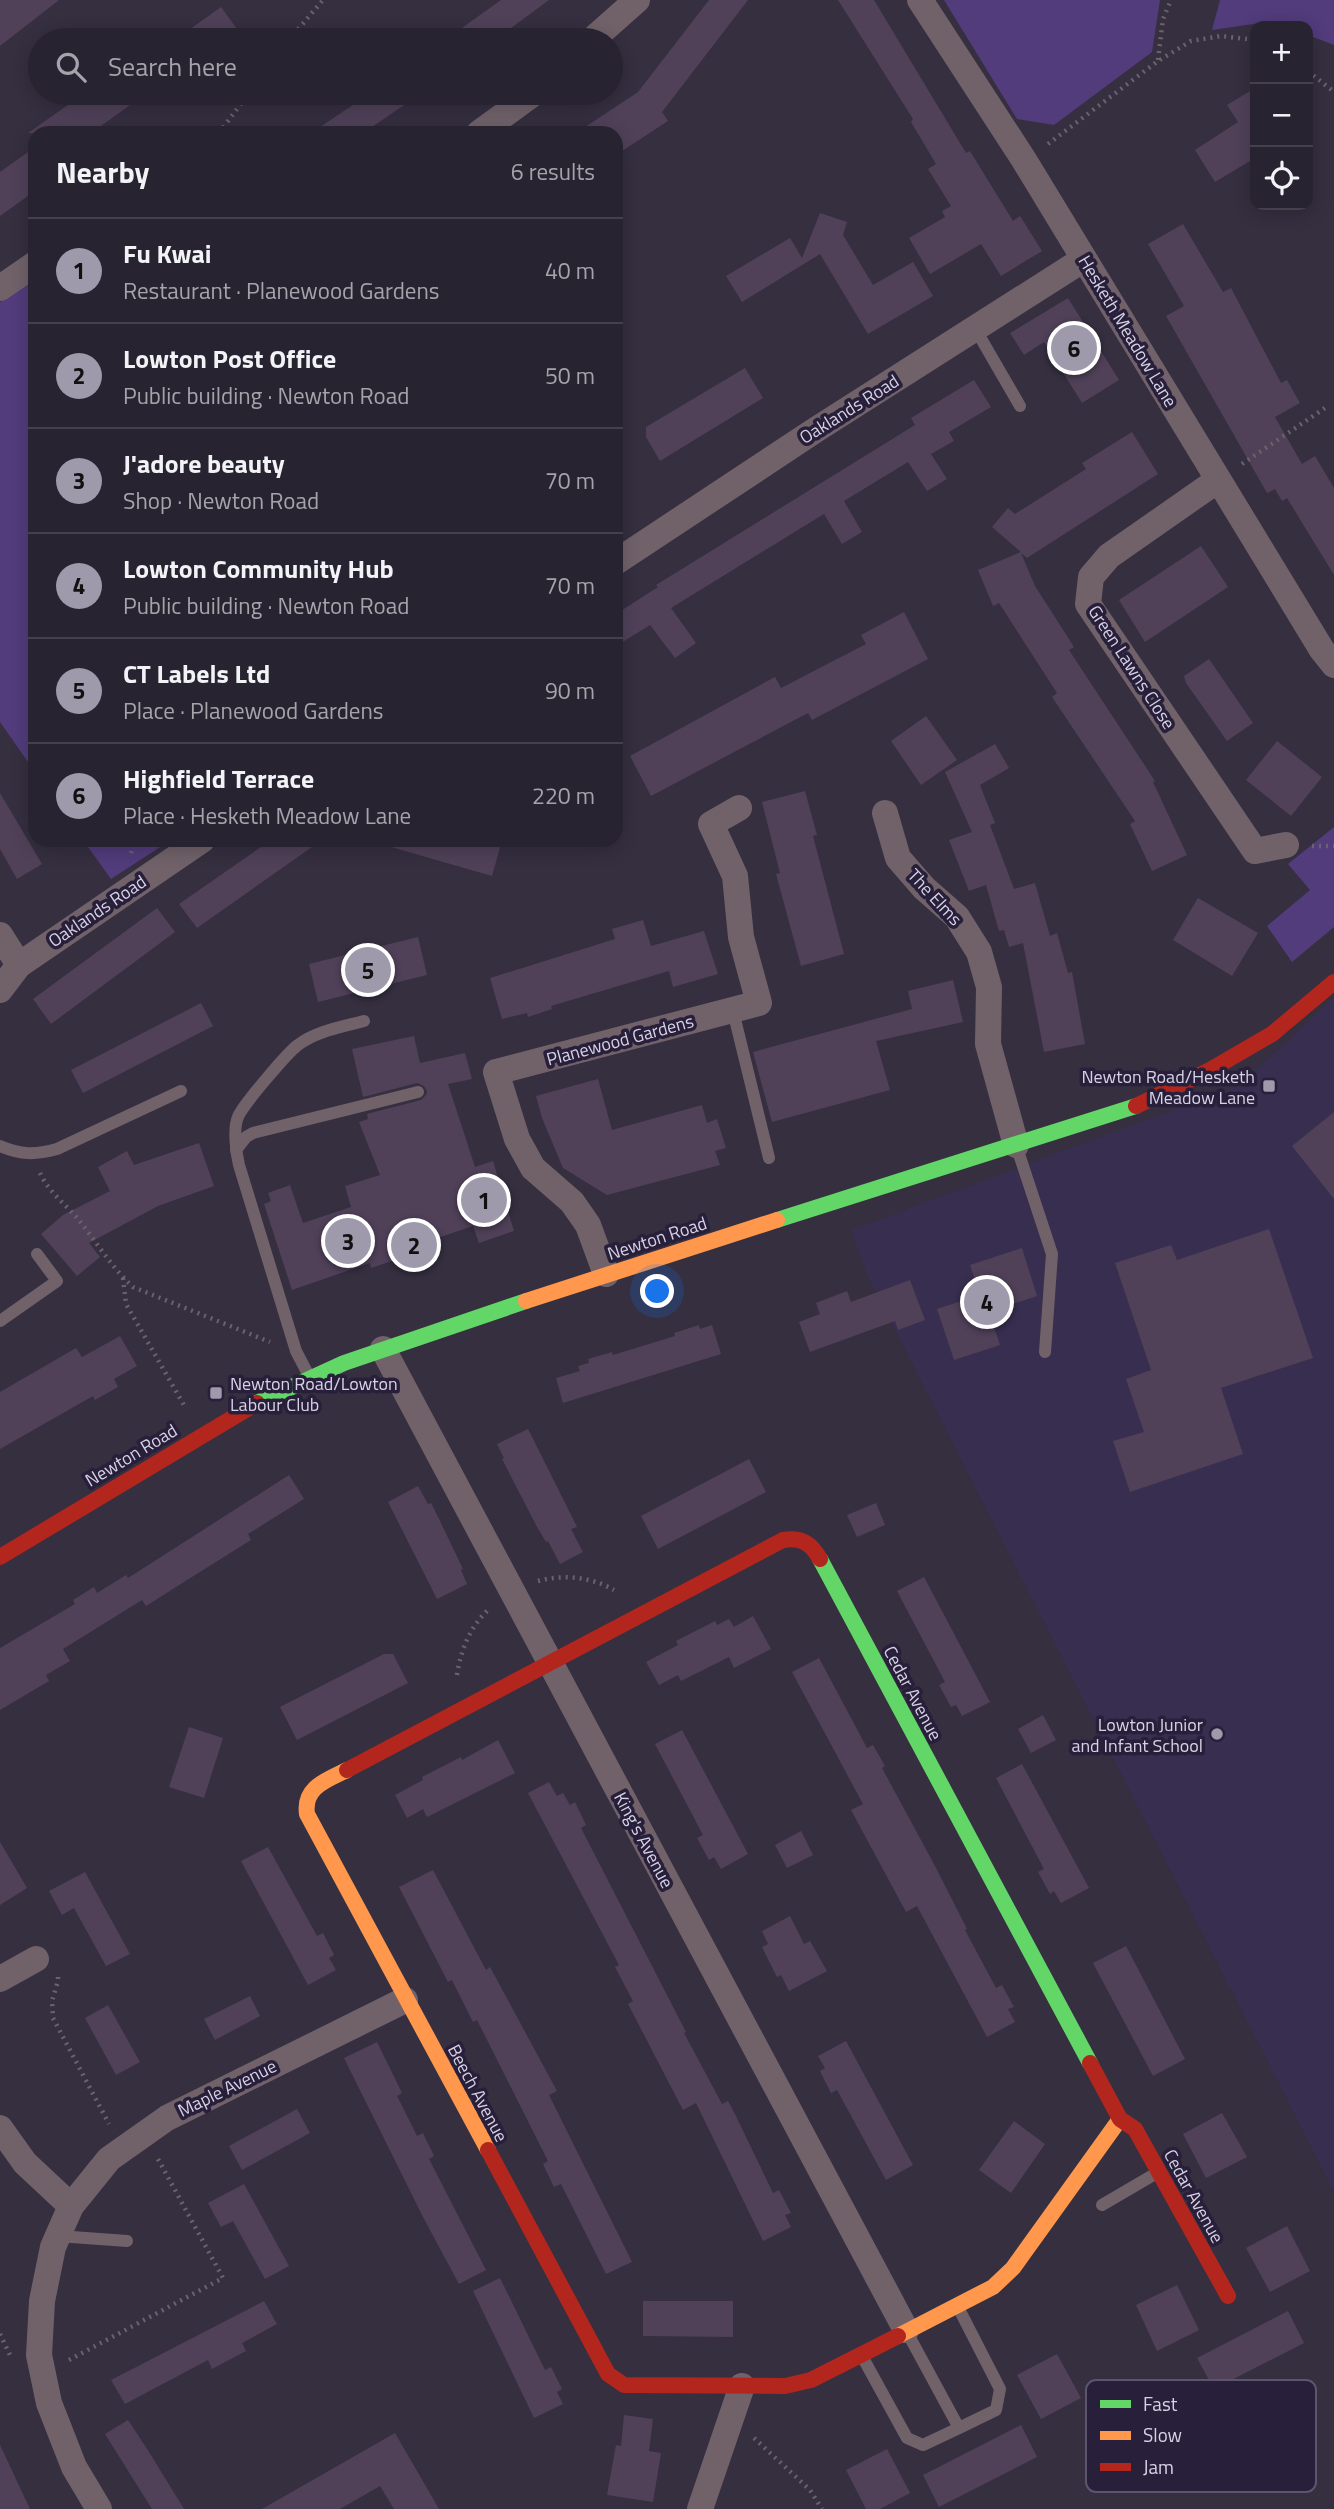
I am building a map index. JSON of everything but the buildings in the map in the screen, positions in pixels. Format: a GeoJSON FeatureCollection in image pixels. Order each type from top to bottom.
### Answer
{"type":"FeatureCollection","features":[{"type":"Feature","properties":{"kind":"street"},"geometry":{"type":"LineString","coordinates":[[606,28],[637,0]]}},
{"type":"Feature","properties":{"kind":"street","name":"Hesketh Meadow Lane"},"geometry":{"type":"LineString","coordinates":[[920,0],[1024,160],[1322,650],[1334,664]]}},
{"type":"Feature","properties":{"kind":"street"},"geometry":{"type":"LineString","coordinates":[[489,126],[518,105]]}},
{"type":"Feature","properties":{"kind":"street","name":"Oaklands Road"},"geometry":{"type":"LineString","coordinates":[[623,557],[817,429],[1084,259]]}},
{"type":"Feature","properties":{"kind":"street"},"geometry":{"type":"LineString","coordinates":[[0,288],[28,269]]}},
{"type":"Feature","properties":{"kind":"street","name":"Green Lawns Close"},"geometry":{"type":"LineString","coordinates":[[1218,480],[1109,556],[1091,577],[1088,604],[1249,859],[1286,845]]}},
{"type":"Feature","properties":{"kind":"street","name":"Planewood Gardens"},"geometry":{"type":"LineString","coordinates":[[606,1274],[588,1225],[572,1202],[533,1168],[517,1139],[496,1072],[759,1003],[741,937],[735,876],[711,824],[739,808]]}},
{"type":"Feature","properties":{"kind":"street","name":"The Elms"},"geometry":{"type":"LineString","coordinates":[[885,813],[898,858],[924,888],[957,917],[979,952],[989,987],[988,1044],[1016,1144]]}},
{"type":"Feature","properties":{"kind":"street","name":"Oaklands Road"},"geometry":{"type":"LineString","coordinates":[[0,990],[19,965],[192,847]]}},
{"type":"Feature","properties":{"kind":"street"},"geometry":{"type":"LineString","coordinates":[[0,935],[19,965]]}},
{"type":"Feature","properties":{"kind":"street","name":"Newton Road"},"geometry":{"type":"LineString","coordinates":[[0,1557],[243,1410],[310,1378],[383,1349],[606,1274],[1130,1108],[1210,1070],[1272,1034],[1334,982]]}},
{"type":"Feature","properties":{"kind":"street","name":"King's Avenue"},"geometry":{"type":"LineString","coordinates":[[383,1349],[906,2330]]}},
{"type":"Feature","properties":{"kind":"street","name":"Cedar Avenue"},"geometry":{"type":"LineString","coordinates":[[550,1664],[783,1540],[795,1537],[806,1541],[815,1550],[1120,2119],[1135,2129],[1228,2297]]}},
{"type":"Feature","properties":{"kind":"street","name":"Beech Avenue"},"geometry":{"type":"LineString","coordinates":[[550,1664],[318,1785],[309,1793],[305,1802],[307,1814],[405,2000],[608,2374],[624,2385],[785,2386],[811,2380],[906,2330]]}},
{"type":"Feature","properties":{"kind":"street"},"geometry":{"type":"LineString","coordinates":[[0,1979],[36,1959]]}},
{"type":"Feature","properties":{"kind":"street","name":"Maple Avenue"},"geometry":{"type":"LineString","coordinates":[[99,2509],[74,2468],[49,2403],[39,2355],[42,2301],[53,2247],[71,2206],[109,2159],[167,2118],[405,2000]]}},
{"type":"Feature","properties":{"kind":"street"},"geometry":{"type":"LineString","coordinates":[[906,2330],[993,2287],[1013,2268],[1120,2119]]}},
{"type":"Feature","properties":{"kind":"street"},"geometry":{"type":"LineString","coordinates":[[0,2127],[25,2163],[71,2206]]}},
{"type":"Feature","properties":{"kind":"street"},"geometry":{"type":"LineString","coordinates":[[700,2509],[742,2386]]}},
{"type":"Feature","properties":{"kind":"lane"},"geometry":{"type":"LineString","coordinates":[[976,330],[1020,406]]}},
{"type":"Feature","properties":{"kind":"lane"},"geometry":{"type":"LineString","coordinates":[[733,1010],[769,1158]]}},
{"type":"Feature","properties":{"kind":"lane"},"geometry":{"type":"LineString","coordinates":[[310,1378],[296,1351],[235,1150],[236,1119],[296,1046],[318,1035],[364,1021]]}},
{"type":"Feature","properties":{"kind":"lane"},"geometry":{"type":"LineString","coordinates":[[0,1146],[17,1153],[37,1155],[57,1149],[181,1091]]}},
{"type":"Feature","properties":{"kind":"lane"},"geometry":{"type":"LineString","coordinates":[[235,1150],[253,1133],[418,1092]]}},
{"type":"Feature","properties":{"kind":"lane"},"geometry":{"type":"LineString","coordinates":[[1016,1144],[1052,1254],[1045,1352]]}},
{"type":"Feature","properties":{"kind":"lane"},"geometry":{"type":"LineString","coordinates":[[0,1321],[57,1281],[37,1254]]}},
{"type":"Feature","properties":{"kind":"lane"},"geometry":{"type":"LineString","coordinates":[[1102,2205],[1158,2172]]}},
{"type":"Feature","properties":{"kind":"lane"},"geometry":{"type":"LineString","coordinates":[[58,2236],[127,2241]]}},
{"type":"Feature","properties":{"kind":"lane"},"geometry":{"type":"LineString","coordinates":[[861,2354],[907,2438],[923,2445],[996,2410],[1000,2389],[957,2305]]}},
{"type":"Feature","properties":{"kind":"lane","name":"King's Avenue"},"geometry":{"type":"LineString","coordinates":[[906,2330],[959,2428]]}},
{"type":"Feature","properties":{"kind":"path"},"geometry":{"type":"LineString","coordinates":[[300,28],[324,0]]}},
{"type":"Feature","properties":{"kind":"path"},"geometry":{"type":"LineString","coordinates":[[1158,61],[1163,19],[1171,0]]}},
{"type":"Feature","properties":{"kind":"path"},"geometry":{"type":"LineString","coordinates":[[1024,160],[1072,128],[1158,61],[1191,41],[1221,36],[1250,39]]}},
{"type":"Feature","properties":{"kind":"path"},"geometry":{"type":"LineString","coordinates":[[1313,75],[1334,92]]}},
{"type":"Feature","properties":{"kind":"path"},"geometry":{"type":"LineString","coordinates":[[224,126],[240,105]]}},
{"type":"Feature","properties":{"kind":"path"},"geometry":{"type":"LineString","coordinates":[[1218,480],[1325,408]]}},
{"type":"Feature","properties":{"kind":"path"},"geometry":{"type":"LineString","coordinates":[[37,1155],[42,1177],[54,1194],[133,1287],[296,1351]]}},
{"type":"Feature","properties":{"kind":"path"},"geometry":{"type":"LineString","coordinates":[[123,1278],[126,1304],[201,1435]]}},
{"type":"Feature","properties":{"kind":"path"},"geometry":{"type":"LineString","coordinates":[[36,1959],[48,1960],[56,1968],[58,1981],[52,2001],[53,2018],[123,2150]]}},
{"type":"Feature","properties":{"kind":"path"},"geometry":{"type":"LineString","coordinates":[[43,2374],[223,2278],[145,2134]]}},
{"type":"Feature","properties":{"kind":"path"},"geometry":{"type":"LineString","coordinates":[[742,2386],[754,2438],[810,2490],[822,2509]]}},
{"type":"Feature","properties":{"kind":"shaded area"},"geometry":{"type":"Polygon","coordinates":[[[944,0],[1160,0],[1152,52],[1054,125],[1017,119],[944,0]]]}},
{"type":"Feature","properties":{"kind":"shaded area"},"geometry":{"type":"Polygon","coordinates":[[[1220,0],[1334,0],[1334,45],[1313,37],[1313,21],[1250,21],[1250,24],[1212,30],[1220,0]]]}},
{"type":"Feature","properties":{"kind":"shaded area"},"geometry":{"type":"Polygon","coordinates":[[[28,283],[28,762],[0,722],[0,302],[28,283]]]}},
{"type":"Feature","properties":{"kind":"shaded area"},"geometry":{"type":"Polygon","coordinates":[[[1334,827],[1334,927],[1292,962],[1267,926],[1310,890],[1288,864],[1334,827]]]}},
{"type":"Feature","properties":{"kind":"shaded area"},"geometry":{"type":"Polygon","coordinates":[[[88,847],[160,847],[111,879],[88,847]]]}},
{"type":"Feature","properties":{"kind":"shaded area","name":"Lowton Junior and Infant School"},"geometry":{"type":"Polygon","coordinates":[[[1334,997],[1334,2192],[867,1275],[851,1230],[1240,1085],[1334,997]]]}},
{"type":"Feature","properties":{"kind":"traffic: fast"},"geometry":{"type":"LineString","coordinates":[[777,1220],[1136,1106]]}},
{"type":"Feature","properties":{"kind":"traffic: fast"},"geometry":{"type":"LineString","coordinates":[[257,1403],[344,1363],[526,1301]]}},
{"type":"Feature","properties":{"kind":"traffic: fast"},"geometry":{"type":"LineString","coordinates":[[820,1559],[1090,2063]]}},
{"type":"Feature","properties":{"kind":"traffic: slow"},"geometry":{"type":"LineString","coordinates":[[526,1301],[777,1220]]}},
{"type":"Feature","properties":{"kind":"traffic: slow"},"geometry":{"type":"LineString","coordinates":[[347,1770],[324,1781],[313,1791],[309,1797],[307,1814],[488,2150]]}},
{"type":"Feature","properties":{"kind":"traffic: slow"},"geometry":{"type":"LineString","coordinates":[[898,2336],[993,2287],[1013,2268],[1120,2119]]}},
{"type":"Feature","properties":{"kind":"traffic: jam"},"geometry":{"type":"LineString","coordinates":[[1136,1106],[1210,1070],[1272,1034],[1334,982]]}},
{"type":"Feature","properties":{"kind":"traffic: jam"},"geometry":{"type":"LineString","coordinates":[[0,1557],[257,1403]]}},
{"type":"Feature","properties":{"kind":"traffic: jam"},"geometry":{"type":"LineString","coordinates":[[347,1770],[783,1540],[805,1542],[820,1559]]}},
{"type":"Feature","properties":{"kind":"traffic: jam"},"geometry":{"type":"LineString","coordinates":[[1090,2063],[1120,2119],[1135,2129],[1228,2296]]}},
{"type":"Feature","properties":{"kind":"traffic: jam"},"geometry":{"type":"LineString","coordinates":[[488,2150],[608,2374],[624,2385],[785,2386],[811,2380],[898,2336]]}},
{"type":"Feature","properties":{"kind":"place","name":"Highfield Terrace"},"geometry":{"type":"Point","coordinates":[1074,348]}},
{"type":"Feature","properties":{"kind":"place","name":"CT Labels Ltd"},"geometry":{"type":"Point","coordinates":[368,970]}},
{"type":"Feature","properties":{"kind":"place","name":"Newton Road/Hesketh Meadow Lane"},"geometry":{"type":"Point","coordinates":[1269,1086]}},
{"type":"Feature","properties":{"kind":"place","name":"Fu Kwai"},"geometry":{"type":"Point","coordinates":[484,1200]}},
{"type":"Feature","properties":{"kind":"place","name":"J'adore beauty"},"geometry":{"type":"Point","coordinates":[348,1241]}},
{"type":"Feature","properties":{"kind":"place","name":"Lowton Post Office"},"geometry":{"type":"Point","coordinates":[414,1245]}},
{"type":"Feature","properties":{"kind":"place","name":"Lowton Community Hub"},"geometry":{"type":"Point","coordinates":[987,1302]}},
{"type":"Feature","properties":{"kind":"place","name":"Newton Road/Lowton Labour Club"},"geometry":{"type":"Point","coordinates":[216,1393]}},
{"type":"Feature","properties":{"kind":"place","name":"Lowton Junior and Infant School"},"geometry":{"type":"Point","coordinates":[1217,1734]}}]}
